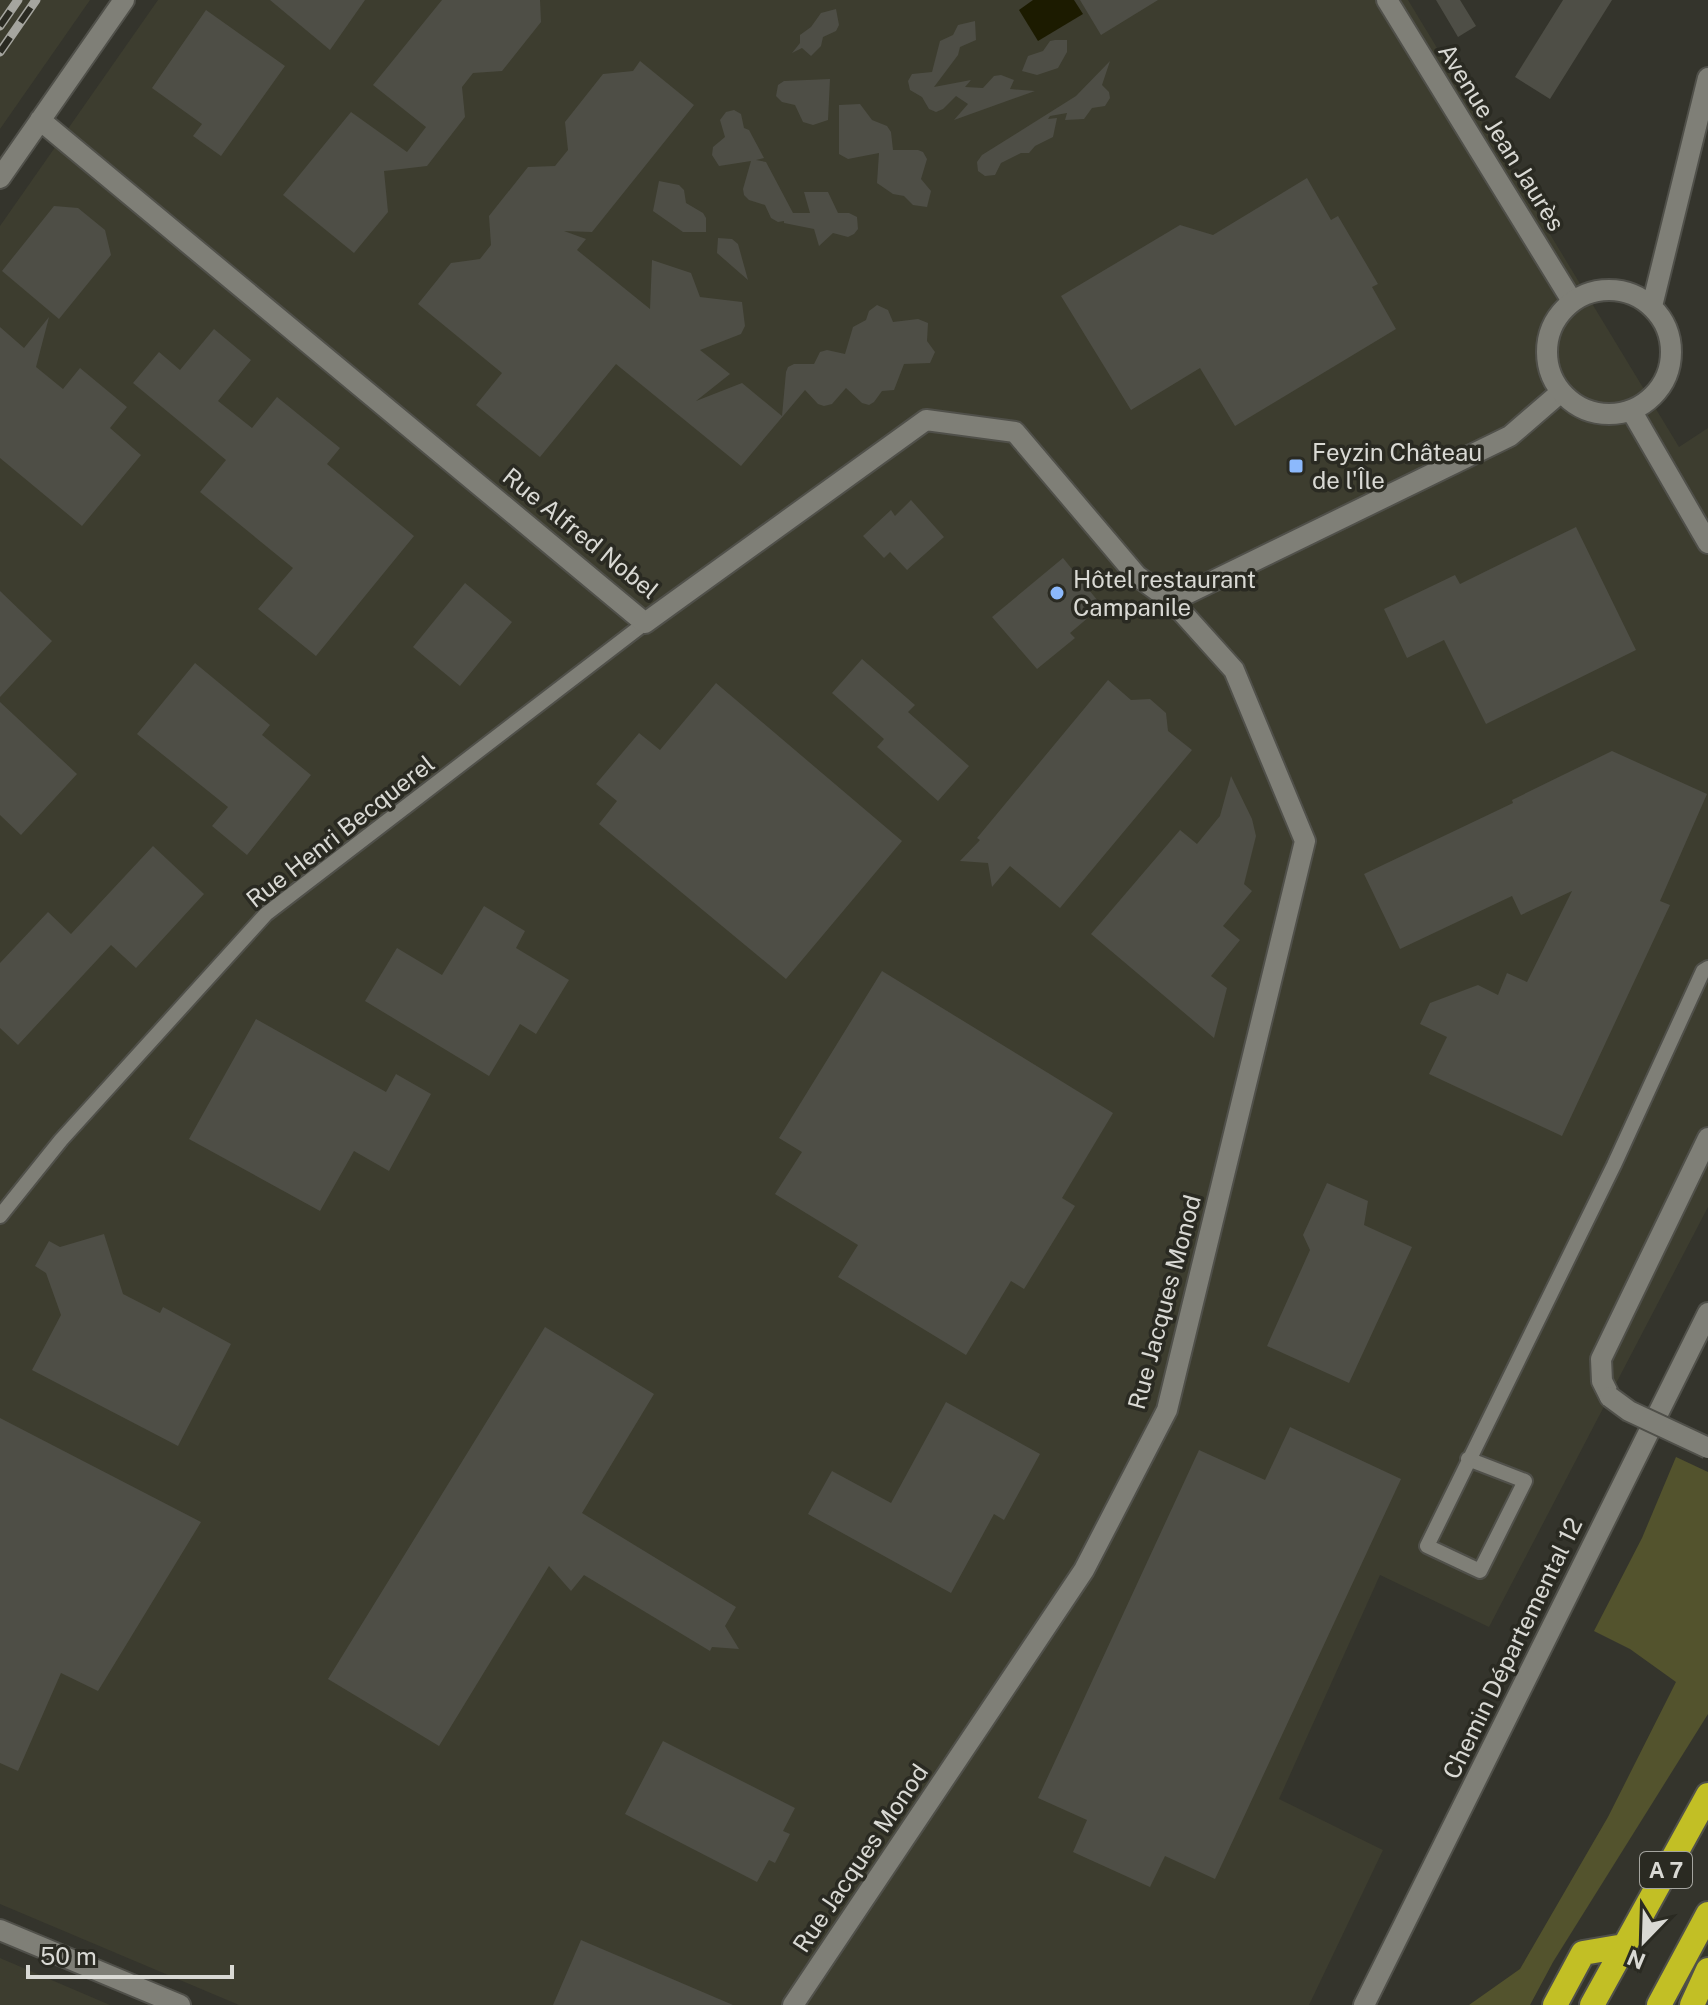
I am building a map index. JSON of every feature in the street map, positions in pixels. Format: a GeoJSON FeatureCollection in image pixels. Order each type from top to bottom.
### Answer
{"type":"FeatureCollection","features":[{"type":"Feature","properties":{"kind":"highway","name":"A 7"},"geometry":{"type":"LineString","coordinates":[[1592,2005],[1708,1795]]}},
{"type":"Feature","properties":{"kind":"highway","name":"A 7"},"geometry":{"type":"LineString","coordinates":[[1659,2005],[1708,1914]]}},
{"type":"Feature","properties":{"kind":"highway"},"geometry":{"type":"LineString","coordinates":[[1555,2005],[1583,1953],[1624,1946]]}},
{"type":"Feature","properties":{"kind":"highway"},"geometry":{"type":"LineString","coordinates":[[1692,2005],[1708,1970]]}},
{"type":"Feature","properties":{"kind":"street"},"geometry":{"type":"LineString","coordinates":[[0,178],[124,0]]}},
{"type":"Feature","properties":{"kind":"street","name":"Avenue Jean Jaurès"},"geometry":{"type":"LineString","coordinates":[[1387,0],[1572,301]]}},
{"type":"Feature","properties":{"kind":"street"},"geometry":{"type":"LineString","coordinates":[[1652,306],[1708,78]]}},
{"type":"Feature","properties":{"kind":"street","name":"Rue Alfred Nobel"},"geometry":{"type":"LineString","coordinates":[[40,120],[645,623],[926,420],[1015,432],[1137,576],[1172,601]]}},
{"type":"Feature","properties":{"kind":"street"},"geometry":{"type":"LineString","coordinates":[[1613,290],[1634,295],[1652,306],[1664,324],[1671,343],[1670,364],[1663,384],[1649,400],[1631,410],[1612,414],[1593,412],[1561,392],[1549,369],[1547,344],[1555,320],[1572,301],[1592,292],[1613,290]]}},
{"type":"Feature","properties":{"kind":"street"},"geometry":{"type":"LineString","coordinates":[[1172,601],[1510,436],[1561,392]]}},
{"type":"Feature","properties":{"kind":"street"},"geometry":{"type":"LineString","coordinates":[[1631,410],[1708,543]]}},
{"type":"Feature","properties":{"kind":"street","name":"Rue Jacques Monod"},"geometry":{"type":"LineString","coordinates":[[793,2005],[1084,1570],[1167,1410],[1305,841],[1234,670],[1172,601]]}},
{"type":"Feature","properties":{"kind":"street"},"geometry":{"type":"LineString","coordinates":[[1708,1138],[1601,1359],[1602,1381],[1610,1397],[1629,1411],[1708,1448]]}},
{"type":"Feature","properties":{"kind":"street","name":"Chemin Départemental 12"},"geometry":{"type":"LineString","coordinates":[[1364,2005],[1708,1313]]}},
{"type":"Feature","properties":{"kind":"street"},"geometry":{"type":"LineString","coordinates":[[0,1930],[180,2005]]}},
{"type":"Feature","properties":{"kind":"lane","name":"Rue Henri Becquerel"},"geometry":{"type":"LineString","coordinates":[[0,1216],[61,1140],[266,914],[645,623]]}},
{"type":"Feature","properties":{"kind":"lane"},"geometry":{"type":"LineString","coordinates":[[1468,1459],[1525,1481],[1480,1571],[1427,1546],[1468,1459],[1614,1165],[1703,971],[1708,968]]}},
{"type":"Feature","properties":{"kind":"shaded area"},"geometry":{"type":"Polygon","coordinates":[[[0,0],[90,0],[0,129],[0,0]]]}},
{"type":"Feature","properties":{"kind":"shaded area"},"geometry":{"type":"Polygon","coordinates":[[[158,0],[1408,0],[1679,447],[1708,428],[1708,1207],[1489,1627],[1380,1575],[1279,1799],[1383,1850],[1309,2005],[239,2005],[0,1904],[0,226],[158,0]]]}},
{"type":"Feature","properties":{"kind":"shaded area"},"geometry":{"type":"Polygon","coordinates":[[[1033,0],[1074,0],[1083,14],[1038,41],[1019,10],[1033,0]]]}},
{"type":"Feature","properties":{"kind":"shaded area"},"geometry":{"type":"Polygon","coordinates":[[[1676,1457],[1708,1472],[1708,1714],[1553,1962],[1530,2005],[1469,2005],[1520,1969],[1608,1817],[1676,1682],[1630,1649],[1594,1631],[1642,1538],[1676,1457]]]}},
{"type":"Feature","properties":{"kind":"shaded area"},"geometry":{"type":"Polygon","coordinates":[[[0,1958],[110,2005],[0,2005],[0,1958]]]}},
{"type":"Feature","properties":{"kind":"building"},"geometry":{"type":"Polygon","coordinates":[[[270,0],[365,0],[330,50],[270,0]]]}},
{"type":"Feature","properties":{"kind":"building"},"geometry":{"type":"Polygon","coordinates":[[[442,0],[540,0],[541,22],[502,71],[473,73],[462,87],[465,117],[427,166],[384,171],[388,212],[354,253],[283,195],[351,112],[407,152],[426,127],[373,85],[442,0]]]}},
{"type":"Feature","properties":{"kind":"building"},"geometry":{"type":"Polygon","coordinates":[[[1080,0],[1158,0],[1101,35],[1080,0]]]}},
{"type":"Feature","properties":{"kind":"building"},"geometry":{"type":"Polygon","coordinates":[[[1436,0],[1460,0],[1476,26],[1458,37],[1436,0]]]}},
{"type":"Feature","properties":{"kind":"building"},"geometry":{"type":"Polygon","coordinates":[[[1563,0],[1612,0],[1550,99],[1515,77],[1563,0]]]}},
{"type":"Feature","properties":{"kind":"building"},"geometry":{"type":"Polygon","coordinates":[[[836,9],[839,25],[836,31],[823,37],[821,46],[811,56],[802,48],[792,53],[800,43],[800,35],[811,27],[821,13],[836,9]]]}},
{"type":"Feature","properties":{"kind":"building"},"geometry":{"type":"Polygon","coordinates":[[[206,10],[285,66],[221,156],[193,136],[202,124],[152,88],[206,10]]]}},
{"type":"Feature","properties":{"kind":"building"},"geometry":{"type":"Polygon","coordinates":[[[975,21],[976,40],[960,47],[958,55],[934,87],[971,80],[965,87],[983,88],[994,76],[1001,75],[1014,80],[1010,89],[1035,91],[954,120],[968,104],[956,96],[936,112],[929,109],[922,97],[910,90],[908,81],[912,74],[932,72],[940,41],[953,35],[958,25],[975,21]]]}},
{"type":"Feature","properties":{"kind":"building"},"geometry":{"type":"Polygon","coordinates":[[[1067,40],[1067,52],[1058,68],[1037,75],[1022,71],[1028,56],[1043,51],[1050,41],[1067,40]]]}},
{"type":"Feature","properties":{"kind":"building"},"geometry":{"type":"Polygon","coordinates":[[[640,61],[694,105],[592,232],[564,231],[586,239],[577,250],[650,309],[652,260],[691,273],[700,297],[742,302],[745,326],[741,334],[700,350],[730,374],[696,401],[742,383],[782,416],[788,367],[814,364],[820,352],[827,350],[845,354],[853,327],[866,320],[869,311],[877,305],[888,310],[893,322],[918,319],[928,323],[927,341],[935,352],[930,363],[904,364],[894,390],[882,391],[869,405],[862,403],[846,388],[832,404],[824,406],[805,390],[741,466],[616,364],[540,457],[476,405],[502,373],[418,304],[451,263],[480,259],[491,245],[489,216],[528,167],[555,166],[568,150],[565,122],[603,74],[633,71],[640,61]]]}},
{"type":"Feature","properties":{"kind":"building"},"geometry":{"type":"Polygon","coordinates":[[[1110,61],[1102,85],[1110,98],[1105,106],[1092,108],[1084,119],[1065,120],[1067,113],[1050,116],[1048,119],[1057,118],[1053,137],[1035,146],[1029,153],[1021,153],[1001,163],[995,175],[985,176],[978,171],[977,162],[982,155],[1076,96],[1110,61]]]}},
{"type":"Feature","properties":{"kind":"building"},"geometry":{"type":"Polygon","coordinates":[[[830,79],[828,120],[813,125],[803,122],[795,105],[782,102],[776,96],[778,85],[784,81],[830,79]]]}},
{"type":"Feature","properties":{"kind":"building"},"geometry":{"type":"Polygon","coordinates":[[[860,104],[872,120],[887,126],[891,132],[893,150],[923,152],[927,159],[921,179],[931,191],[927,207],[913,205],[904,196],[893,194],[877,183],[879,153],[848,159],[839,154],[839,105],[860,104]]]}},
{"type":"Feature","properties":{"kind":"building"},"geometry":{"type":"Polygon","coordinates":[[[734,110],[741,114],[744,128],[749,130],[764,158],[756,160],[766,162],[793,213],[810,213],[804,192],[828,192],[838,213],[857,217],[858,229],[854,234],[848,237],[833,233],[819,246],[814,229],[778,222],[771,218],[765,205],[744,195],[751,161],[719,166],[712,155],[713,147],[725,137],[720,120],[726,112],[734,110]]]}},
{"type":"Feature","properties":{"kind":"building"},"geometry":{"type":"Polygon","coordinates":[[[1307,178],[1331,220],[1338,216],[1378,284],[1372,287],[1396,329],[1235,426],[1200,368],[1131,410],[1061,296],[1180,225],[1213,235],[1307,178]]]}},
{"type":"Feature","properties":{"kind":"building"},"geometry":{"type":"Polygon","coordinates":[[[659,181],[679,185],[684,190],[686,203],[706,218],[706,232],[683,232],[653,211],[659,181]]]}},
{"type":"Feature","properties":{"kind":"building"},"geometry":{"type":"Polygon","coordinates":[[[54,206],[78,208],[105,230],[111,255],[59,319],[2,271],[54,206]]]}},
{"type":"Feature","properties":{"kind":"building"},"geometry":{"type":"Polygon","coordinates":[[[718,238],[732,239],[738,244],[748,280],[717,253],[718,238]]]}},
{"type":"Feature","properties":{"kind":"building"},"geometry":{"type":"Polygon","coordinates":[[[49,317],[36,367],[63,389],[80,368],[127,407],[110,428],[141,455],[82,526],[0,458],[0,327],[24,348],[49,317]]]}},
{"type":"Feature","properties":{"kind":"building"},"geometry":{"type":"Polygon","coordinates":[[[214,329],[251,360],[218,401],[252,428],[277,397],[340,448],[327,464],[414,536],[316,656],[258,609],[293,568],[200,492],[226,460],[133,383],[159,352],[180,370],[214,329]]]}},
{"type":"Feature","properties":{"kind":"building"},"geometry":{"type":"Polygon","coordinates":[[[911,500],[944,537],[907,570],[890,552],[884,558],[863,536],[891,510],[895,516],[911,500]]]}},
{"type":"Feature","properties":{"kind":"building"},"geometry":{"type":"Polygon","coordinates":[[[1576,527],[1636,650],[1486,724],[1444,640],[1407,658],[1384,609],[1455,575],[1460,584],[1576,527]]]}},
{"type":"Feature","properties":{"kind":"building"},"geometry":{"type":"Polygon","coordinates":[[[1063,558],[1102,606],[1070,633],[1075,638],[1037,669],[992,617],[1063,558]]]}},
{"type":"Feature","properties":{"kind":"building"},"geometry":{"type":"Polygon","coordinates":[[[465,583],[512,622],[460,686],[413,647],[465,583]]]}},
{"type":"Feature","properties":{"kind":"building"},"geometry":{"type":"Polygon","coordinates":[[[0,591],[52,641],[0,697],[0,591]]]}},
{"type":"Feature","properties":{"kind":"building"},"geometry":{"type":"Polygon","coordinates":[[[862,659],[915,705],[908,712],[969,766],[938,801],[877,747],[884,739],[832,693],[862,659]]]}},
{"type":"Feature","properties":{"kind":"building"},"geometry":{"type":"Polygon","coordinates":[[[195,663],[270,725],[262,735],[311,775],[247,855],[212,826],[228,807],[137,734],[195,663]]]}},
{"type":"Feature","properties":{"kind":"building"},"geometry":{"type":"Polygon","coordinates":[[[1108,680],[1131,700],[1150,699],[1166,713],[1168,731],[1192,750],[1060,908],[1010,866],[992,887],[988,863],[960,861],[1108,680]]]}},
{"type":"Feature","properties":{"kind":"building"},"geometry":{"type":"Polygon","coordinates":[[[716,683],[902,841],[786,979],[599,824],[617,801],[596,784],[639,733],[660,750],[716,683]]]}},
{"type":"Feature","properties":{"kind":"building"},"geometry":{"type":"Polygon","coordinates":[[[0,702],[77,774],[21,835],[0,815],[0,702]]]}},
{"type":"Feature","properties":{"kind":"building"},"geometry":{"type":"Polygon","coordinates":[[[1612,751],[1707,794],[1660,901],[1670,905],[1562,1136],[1429,1074],[1447,1037],[1420,1024],[1430,1003],[1478,985],[1498,995],[1507,973],[1527,982],[1572,891],[1521,915],[1512,896],[1400,949],[1364,874],[1513,803],[1512,800],[1612,751]]]}},
{"type":"Feature","properties":{"kind":"building"},"geometry":{"type":"Polygon","coordinates":[[[1231,776],[1252,819],[1256,836],[1244,884],[1252,891],[1223,926],[1240,940],[1211,976],[1227,988],[1214,1038],[1091,934],[1180,830],[1197,844],[1220,816],[1231,776]]]}},
{"type":"Feature","properties":{"kind":"building"},"geometry":{"type":"Polygon","coordinates":[[[153,846],[204,894],[136,968],[111,945],[18,1045],[0,1028],[0,963],[48,912],[71,934],[153,846]]]}},
{"type":"Feature","properties":{"kind":"building"},"geometry":{"type":"Polygon","coordinates":[[[484,906],[525,931],[516,948],[569,980],[536,1034],[520,1024],[489,1076],[365,1001],[397,948],[442,975],[484,906]]]}},
{"type":"Feature","properties":{"kind":"building"},"geometry":{"type":"Polygon","coordinates":[[[882,971],[1113,1113],[1062,1198],[1075,1206],[1024,1289],[1011,1281],[966,1355],[838,1277],[858,1245],[775,1194],[802,1152],[779,1138],[882,971]]]}},
{"type":"Feature","properties":{"kind":"building"},"geometry":{"type":"Polygon","coordinates":[[[256,1019],[386,1092],[396,1074],[431,1094],[389,1171],[354,1151],[320,1211],[189,1139],[256,1019]]]}},
{"type":"Feature","properties":{"kind":"building"},"geometry":{"type":"Polygon","coordinates":[[[1327,1183],[1368,1201],[1364,1225],[1412,1247],[1349,1383],[1267,1346],[1310,1250],[1303,1235],[1327,1183]]]}},
{"type":"Feature","properties":{"kind":"building"},"geometry":{"type":"Polygon","coordinates":[[[104,1234],[123,1294],[160,1313],[163,1307],[231,1344],[178,1446],[32,1370],[61,1315],[46,1273],[35,1266],[49,1241],[60,1247],[104,1234]]]}},
{"type":"Feature","properties":{"kind":"building"},"geometry":{"type":"Polygon","coordinates":[[[545,1327],[654,1394],[582,1513],[736,1607],[725,1626],[739,1649],[712,1647],[710,1651],[584,1575],[571,1591],[549,1566],[439,1746],[328,1679],[545,1327]]]}},
{"type":"Feature","properties":{"kind":"building"},"geometry":{"type":"Polygon","coordinates":[[[946,1402],[1040,1454],[1004,1520],[994,1514],[951,1593],[808,1514],[832,1471],[891,1503],[946,1402]]]}},
{"type":"Feature","properties":{"kind":"building"},"geometry":{"type":"Polygon","coordinates":[[[0,1418],[201,1522],[98,1691],[61,1673],[18,1771],[0,1763],[0,1418]]]}},
{"type":"Feature","properties":{"kind":"building"},"geometry":{"type":"Polygon","coordinates":[[[1290,1427],[1401,1479],[1215,1879],[1165,1856],[1150,1887],[1073,1852],[1087,1820],[1038,1798],[1199,1450],[1265,1480],[1290,1427]]]}},
{"type":"Feature","properties":{"kind":"building"},"geometry":{"type":"Polygon","coordinates":[[[663,1741],[795,1808],[783,1831],[790,1834],[775,1863],[769,1860],[757,1882],[625,1814],[663,1741]]]}},
{"type":"Feature","properties":{"kind":"building"},"geometry":{"type":"Polygon","coordinates":[[[581,1940],[733,2005],[553,2005],[581,1940]]]}},
{"type":"Feature","properties":{"kind":"railway"},"geometry":{"type":"LineString","coordinates":[[0,26],[18,0]]}},
{"type":"Feature","properties":{"kind":"railway"},"geometry":{"type":"LineString","coordinates":[[0,52],[36,0]]}},
{"type":"Feature","properties":{"kind":"place","name":"Feyzin Château de l'Île"},"geometry":{"type":"Point","coordinates":[1296,466]}},
{"type":"Feature","properties":{"kind":"place","name":"Hôtel restaurant Campanile"},"geometry":{"type":"Point","coordinates":[1057,593]}}]}
